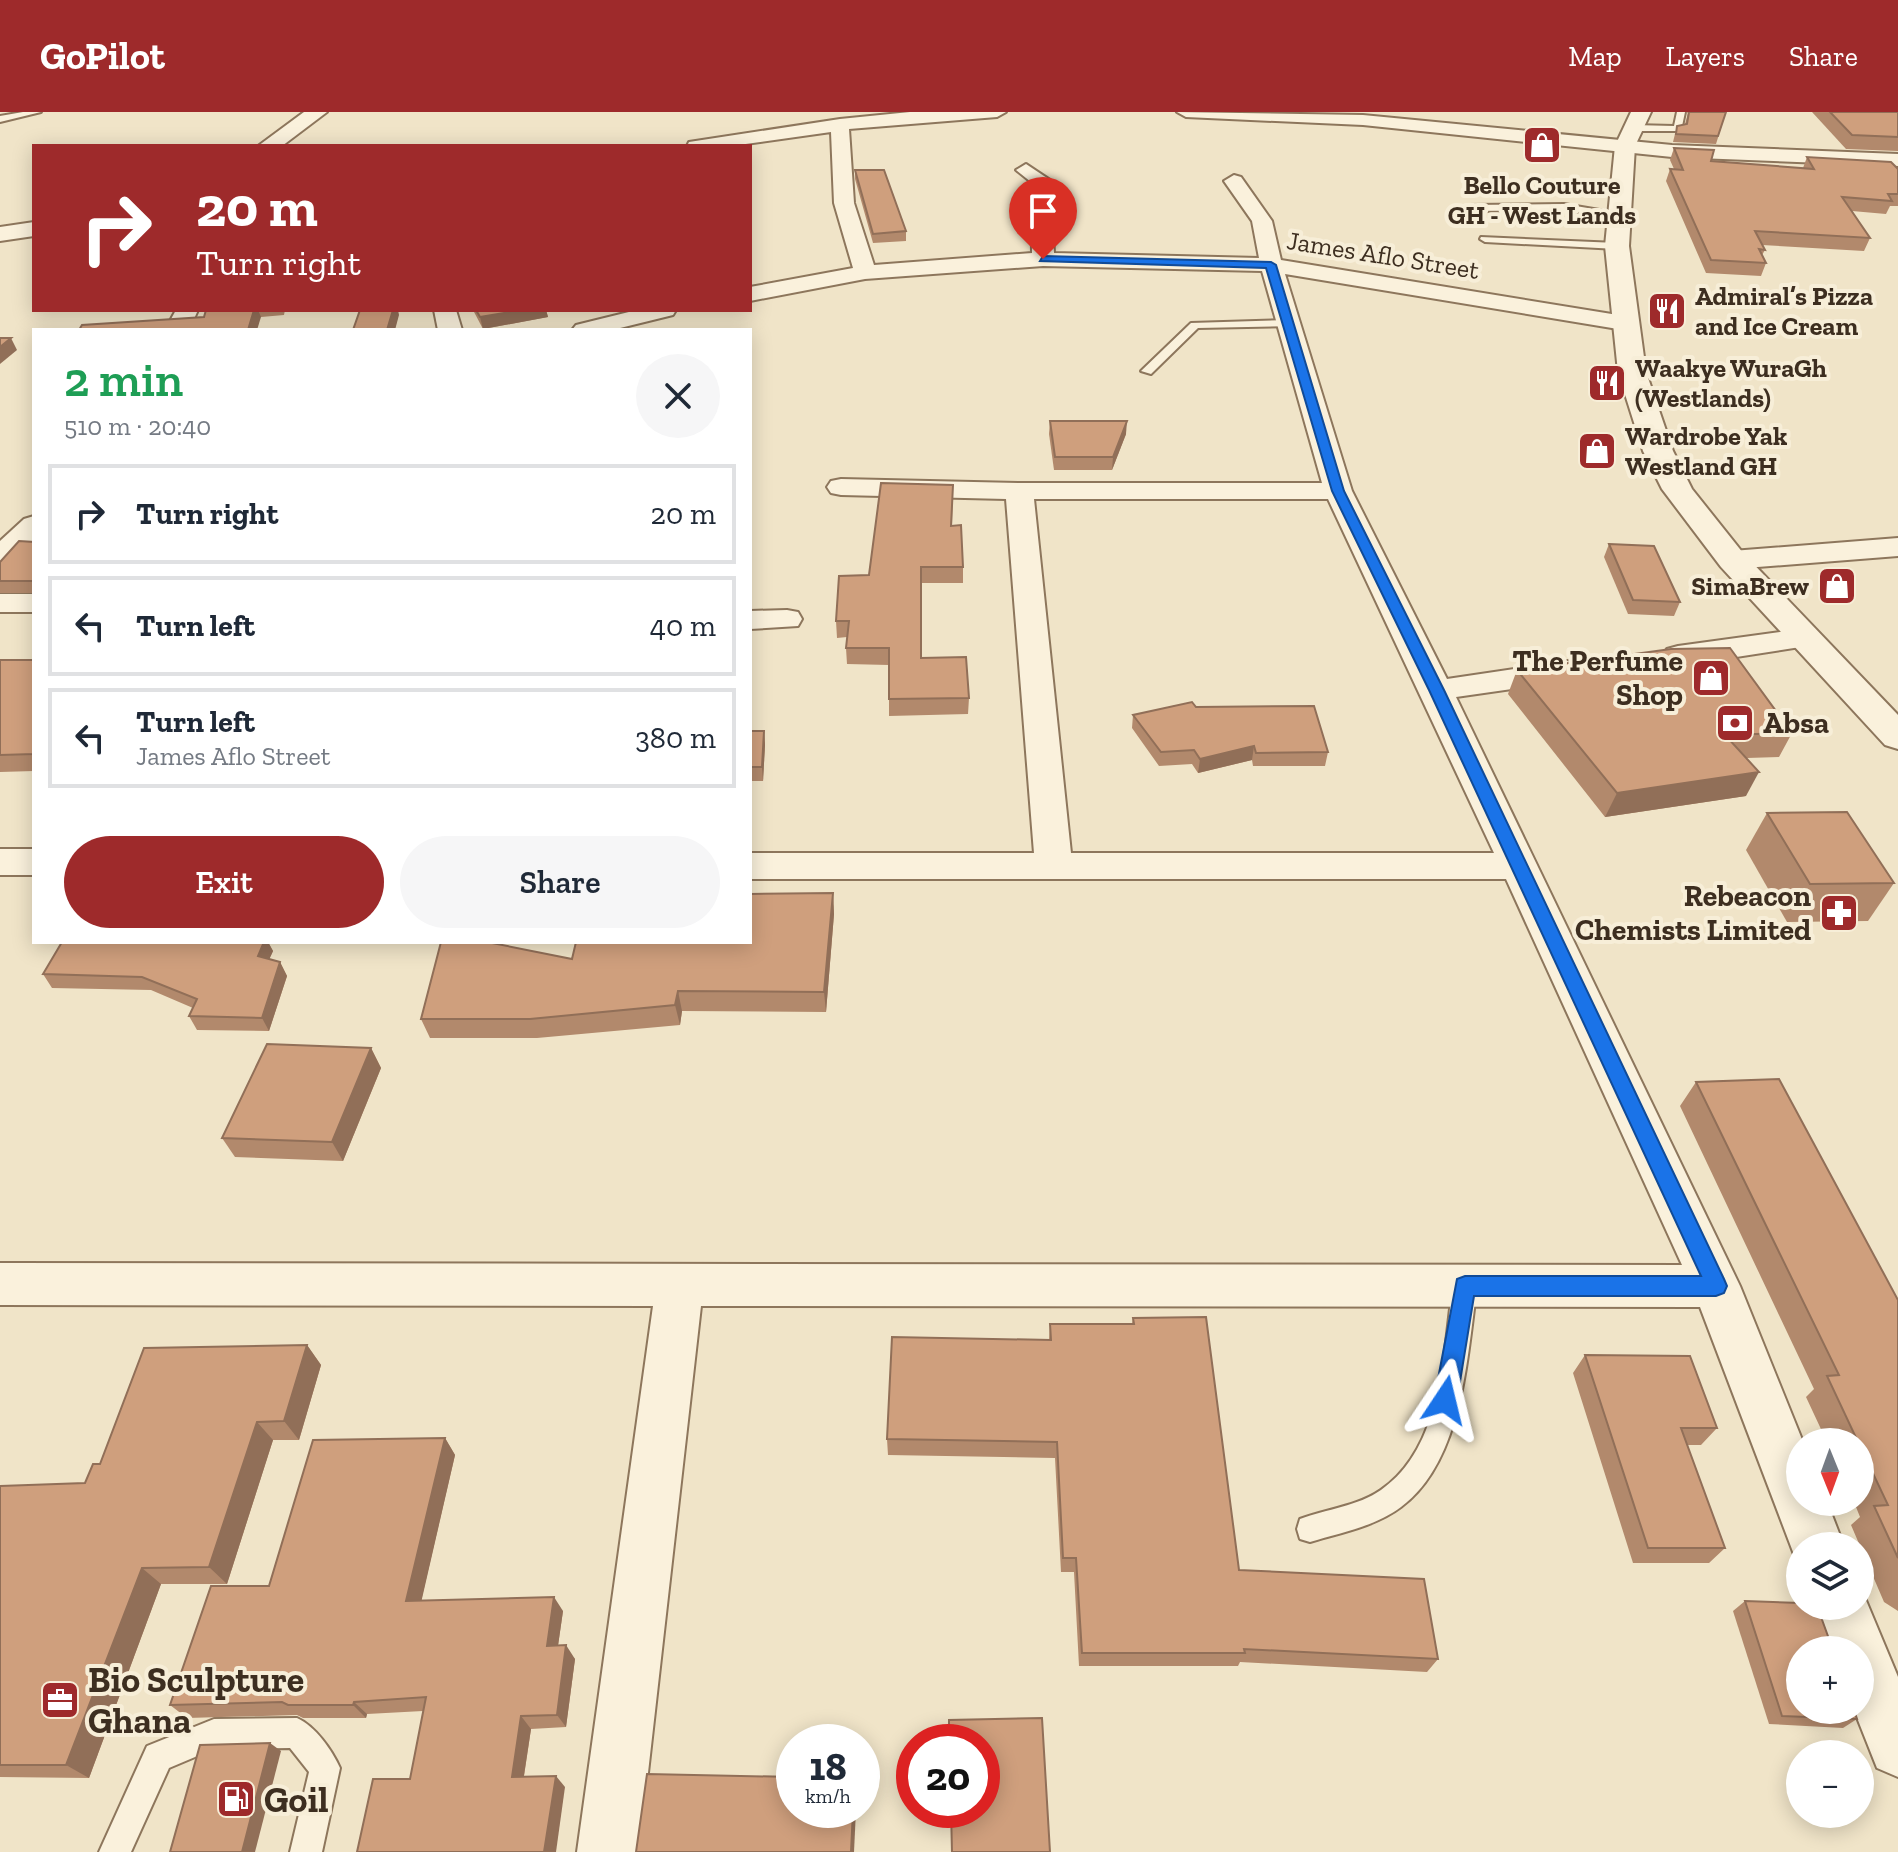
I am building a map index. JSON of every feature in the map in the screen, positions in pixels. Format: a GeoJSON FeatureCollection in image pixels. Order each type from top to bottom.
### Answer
{"type":"FeatureCollection","features":[{"type":"Feature","properties":{"kind":"street"},"geometry":{"type":"LineString","coordinates":[[271,144],[317,112]]}},
{"type":"Feature","properties":{"kind":"street"},"geometry":{"type":"LineString","coordinates":[[709,144],[840,124],[924,115],[997,112]]}},
{"type":"Feature","properties":{"kind":"street"},"geometry":{"type":"LineString","coordinates":[[1186,112],[1633,128],[1711,153],[1897,161]]}},
{"type":"Feature","properties":{"kind":"street"},"geometry":{"type":"LineString","coordinates":[[840,124],[844,203],[865,272]]}},
{"type":"Feature","properties":{"kind":"street"},"geometry":{"type":"LineString","coordinates":[[1633,128],[1618,214],[1617,246],[1632,372],[1658,451],[1684,499],[1732,560],[1898,737]]}},
{"type":"Feature","properties":{"kind":"street"},"geometry":{"type":"LineString","coordinates":[[1026,170],[1040,180],[1042,190],[1043,259]]}},
{"type":"Feature","properties":{"kind":"street"},"geometry":{"type":"LineString","coordinates":[[1234,181],[1262,221],[1271,265],[1338,491],[1436,690],[1716,1286],[1786,1466]]}},
{"type":"Feature","properties":{"kind":"street"},"geometry":{"type":"LineString","coordinates":[[0,234],[32,229]]}},
{"type":"Feature","properties":{"kind":"street","name":"James Aflo Street"},"geometry":{"type":"LineString","coordinates":[[752,294],[865,272],[1043,259],[1271,265],[1624,323]]}},
{"type":"Feature","properties":{"kind":"street"},"geometry":{"type":"LineString","coordinates":[[592,328],[657,312]]}},
{"type":"Feature","properties":{"kind":"street"},"geometry":{"type":"LineString","coordinates":[[841,487],[1019,491],[1338,491]]}},
{"type":"Feature","properties":{"kind":"street"},"geometry":{"type":"LineString","coordinates":[[1019,491],[1054,867]]}},
{"type":"Feature","properties":{"kind":"street"},"geometry":{"type":"LineString","coordinates":[[0,557],[32,527]]}},
{"type":"Feature","properties":{"kind":"street"},"geometry":{"type":"LineString","coordinates":[[1732,560],[1898,547]]}},
{"type":"Feature","properties":{"kind":"street"},"geometry":{"type":"LineString","coordinates":[[0,603],[32,603]]}},
{"type":"Feature","properties":{"kind":"street"},"geometry":{"type":"LineString","coordinates":[[752,620],[787,619]]}},
{"type":"Feature","properties":{"kind":"street"},"geometry":{"type":"LineString","coordinates":[[1649,660],[1802,638]]}},
{"type":"Feature","properties":{"kind":"street"},"geometry":{"type":"LineString","coordinates":[[1436,690],[1604,666]]}},
{"type":"Feature","properties":{"kind":"street"},"geometry":{"type":"LineString","coordinates":[[0,862],[32,862]]}},
{"type":"Feature","properties":{"kind":"street"},"geometry":{"type":"LineString","coordinates":[[752,866],[1518,866]]}},
{"type":"Feature","properties":{"kind":"street"},"geometry":{"type":"LineString","coordinates":[[0,1284],[1716,1286]]}},
{"type":"Feature","properties":{"kind":"street"},"geometry":{"type":"LineString","coordinates":[[608,1852],[680,1285]]}},
{"type":"Feature","properties":{"kind":"street"},"geometry":{"type":"LineString","coordinates":[[1874,1689],[1898,1747]]}},
{"type":"Feature","properties":{"kind":"lane"},"geometry":{"type":"LineString","coordinates":[[0,119],[37,112]]}},
{"type":"Feature","properties":{"kind":"lane"},"geometry":{"type":"LineString","coordinates":[[1633,128],[1678,129],[1681,112]]}},
{"type":"Feature","properties":{"kind":"lane"},"geometry":{"type":"LineString","coordinates":[[1468,208],[1564,207],[1618,214]]}},
{"type":"Feature","properties":{"kind":"lane"},"geometry":{"type":"LineString","coordinates":[[1485,239],[1617,246]]}},
{"type":"Feature","properties":{"kind":"lane"},"geometry":{"type":"LineString","coordinates":[[1147,371],[1195,325],[1290,324]]}},
{"type":"Feature","properties":{"kind":"lane"},"geometry":{"type":"LineString","coordinates":[[1310,1529],[1361,1513],[1392,1498],[1415,1478],[1435,1441],[1465,1286]]}},
{"type":"Feature","properties":{"kind":"lane"},"geometry":{"type":"LineString","coordinates":[[115,1852],[158,1757],[214,1734],[297,1733],[325,1768],[306,1852]]}},
{"type":"Feature","properties":{"kind":"building"},"geometry":{"type":"Polygon","coordinates":[[[1689,112],[1726,112],[1718,136],[1676,134],[1677,126],[1687,124],[1689,112]]]}},
{"type":"Feature","properties":{"kind":"building"},"geometry":{"type":"Polygon","coordinates":[[[1830,112],[1898,112],[1898,137],[1852,135],[1830,112]]]}},
{"type":"Feature","properties":{"kind":"building"},"geometry":{"type":"Polygon","coordinates":[[[1674,148],[1714,150],[1711,161],[1814,169],[1807,157],[1891,162],[1898,169],[1898,194],[1888,194],[1892,201],[1842,197],[1870,238],[1755,231],[1765,250],[1759,249],[1766,263],[1711,260],[1670,169],[1683,170],[1674,148]]]}},
{"type":"Feature","properties":{"kind":"building"},"geometry":{"type":"Polygon","coordinates":[[[855,170],[884,170],[906,231],[873,234],[855,170]]]}},
{"type":"Feature","properties":{"kind":"building"},"geometry":{"type":"Polygon","coordinates":[[[205,312],[253,312],[249,328],[80,328],[82,325],[204,317],[205,312]]]}},
{"type":"Feature","properties":{"kind":"building"},"geometry":{"type":"Polygon","coordinates":[[[359,312],[392,312],[388,328],[354,328],[359,312]]]}},
{"type":"Feature","properties":{"kind":"building"},"geometry":{"type":"Polygon","coordinates":[[[477,312],[510,312],[480,317],[477,312]]]}},
{"type":"Feature","properties":{"kind":"building"},"geometry":{"type":"Polygon","coordinates":[[[0,338],[11,338],[0,347],[0,338]]]}},
{"type":"Feature","properties":{"kind":"building"},"geometry":{"type":"Polygon","coordinates":[[[1050,421],[1127,421],[1113,457],[1055,457],[1050,421]]]}},
{"type":"Feature","properties":{"kind":"building"},"geometry":{"type":"Polygon","coordinates":[[[881,483],[953,485],[951,526],[961,525],[963,567],[921,567],[921,658],[966,657],[969,698],[889,699],[889,648],[846,648],[849,621],[836,621],[839,576],[869,575],[881,483]]]}},
{"type":"Feature","properties":{"kind":"building"},"geometry":{"type":"Polygon","coordinates":[[[19,541],[32,542],[32,581],[0,581],[0,562],[19,541]]]}},
{"type":"Feature","properties":{"kind":"building"},"geometry":{"type":"Polygon","coordinates":[[[1609,544],[1654,546],[1680,602],[1633,600],[1609,544]]]}},
{"type":"Feature","properties":{"kind":"building"},"geometry":{"type":"Polygon","coordinates":[[[1730,648],[1792,733],[1725,735],[1759,772],[1617,793],[1517,670],[1671,649],[1730,648]]]}},
{"type":"Feature","properties":{"kind":"building"},"geometry":{"type":"Polygon","coordinates":[[[0,660],[32,660],[32,754],[0,755],[0,660]]]}},
{"type":"Feature","properties":{"kind":"building"},"geometry":{"type":"Polygon","coordinates":[[[1192,702],[1196,707],[1314,706],[1328,752],[1256,753],[1254,746],[1200,759],[1194,750],[1161,752],[1133,715],[1192,702]]]}},
{"type":"Feature","properties":{"kind":"building"},"geometry":{"type":"Polygon","coordinates":[[[752,731],[764,731],[762,767],[752,767],[752,731]]]}},
{"type":"Feature","properties":{"kind":"building"},"geometry":{"type":"Polygon","coordinates":[[[1847,812],[1894,883],[1810,884],[1767,813],[1847,812]]]}},
{"type":"Feature","properties":{"kind":"building"},"geometry":{"type":"Polygon","coordinates":[[[833,893],[824,992],[678,991],[675,1005],[530,1019],[421,1019],[440,944],[497,944],[572,959],[576,944],[752,944],[752,894],[833,893]]]}},
{"type":"Feature","properties":{"kind":"building"},"geometry":{"type":"Polygon","coordinates":[[[61,944],[263,944],[258,956],[280,962],[262,1018],[189,1016],[197,999],[142,977],[43,974],[61,944]]]}},
{"type":"Feature","properties":{"kind":"building"},"geometry":{"type":"Polygon","coordinates":[[[267,1044],[371,1048],[332,1142],[222,1138],[267,1044]]]}},
{"type":"Feature","properties":{"kind":"building"},"geometry":{"type":"Polygon","coordinates":[[[1779,1079],[1898,1300],[1898,1558],[1874,1506],[1888,1505],[1874,1476],[1874,1428],[1851,1428],[1827,1376],[1839,1375],[1696,1082],[1779,1079]]]}},
{"type":"Feature","properties":{"kind":"building"},"geometry":{"type":"Polygon","coordinates":[[[1206,1317],[1239,1570],[1424,1579],[1438,1659],[1244,1649],[1245,1653],[1082,1653],[1076,1558],[1063,1558],[1057,1442],[887,1439],[892,1337],[1051,1340],[1050,1324],[1134,1324],[1133,1318],[1206,1317]]]}},
{"type":"Feature","properties":{"kind":"building"},"geometry":{"type":"Polygon","coordinates":[[[307,1345],[284,1421],[257,1422],[209,1567],[142,1568],[66,1765],[0,1765],[0,1486],[85,1483],[93,1464],[100,1464],[144,1348],[307,1345]]]}},
{"type":"Feature","properties":{"kind":"building"},"geometry":{"type":"Polygon","coordinates":[[[1585,1355],[1690,1356],[1717,1428],[1681,1428],[1725,1548],[1648,1548],[1585,1355]]]}},
{"type":"Feature","properties":{"kind":"building"},"geometry":{"type":"Polygon","coordinates":[[[445,1438],[406,1601],[554,1597],[547,1646],[566,1645],[557,1715],[521,1716],[512,1777],[556,1776],[544,1852],[357,1852],[373,1779],[410,1779],[426,1697],[354,1702],[353,1705],[288,1705],[282,1702],[170,1705],[211,1586],[269,1586],[313,1440],[445,1438]]]}},
{"type":"Feature","properties":{"kind":"building"},"geometry":{"type":"Polygon","coordinates":[[[1745,1601],[1786,1602],[1786,1620],[1822,1620],[1828,1636],[1786,1636],[1786,1716],[1782,1716],[1745,1601]]]}},
{"type":"Feature","properties":{"kind":"building"},"geometry":{"type":"Polygon","coordinates":[[[1042,1718],[1050,1852],[952,1852],[951,1828],[1000,1828],[1000,1724],[949,1724],[949,1720],[1042,1718]]]}},
{"type":"Feature","properties":{"kind":"building"},"geometry":{"type":"Polygon","coordinates":[[[270,1743],[242,1852],[170,1852],[200,1745],[270,1743]]]}},
{"type":"Feature","properties":{"kind":"building"},"geometry":{"type":"Polygon","coordinates":[[[647,1774],[776,1777],[776,1828],[852,1828],[851,1852],[636,1852],[647,1774]]]}},
{"type":"Feature","properties":{"kind":"place","name":"Bello Couture GH - West Lands"},"geometry":{"type":"Point","coordinates":[1542,145]}},
{"type":"Feature","properties":{"kind":"place","name":"Admiral’s Pizza and Ice Cream"},"geometry":{"type":"Point","coordinates":[1667,311]}},
{"type":"Feature","properties":{"kind":"place","name":"Waakye WuraGh (Westlands)"},"geometry":{"type":"Point","coordinates":[1607,383]}},
{"type":"Feature","properties":{"kind":"place","name":"Wardrobe Yak Westland GH"},"geometry":{"type":"Point","coordinates":[1597,451]}},
{"type":"Feature","properties":{"kind":"place","name":"SimaBrew"},"geometry":{"type":"Point","coordinates":[1837,586]}},
{"type":"Feature","properties":{"kind":"place","name":"The Perfume Shop"},"geometry":{"type":"Point","coordinates":[1711,678]}},
{"type":"Feature","properties":{"kind":"place","name":"Absa"},"geometry":{"type":"Point","coordinates":[1735,723]}},
{"type":"Feature","properties":{"kind":"place","name":"Rebeacon Chemists Limited"},"geometry":{"type":"Point","coordinates":[1839,913]}},
{"type":"Feature","properties":{"kind":"place","name":"Bio Sculpture Ghana"},"geometry":{"type":"Point","coordinates":[60,1700]}},
{"type":"Feature","properties":{"kind":"place","name":"Goil"},"geometry":{"type":"Point","coordinates":[236,1799]}},
{"type":"Feature","properties":{"kind":"route"},"geometry":{"type":"LineString","coordinates":[[1043,259],[1271,265],[1338,491],[1436,690],[1716,1286],[1465,1286],[1445,1400]]}}]}
